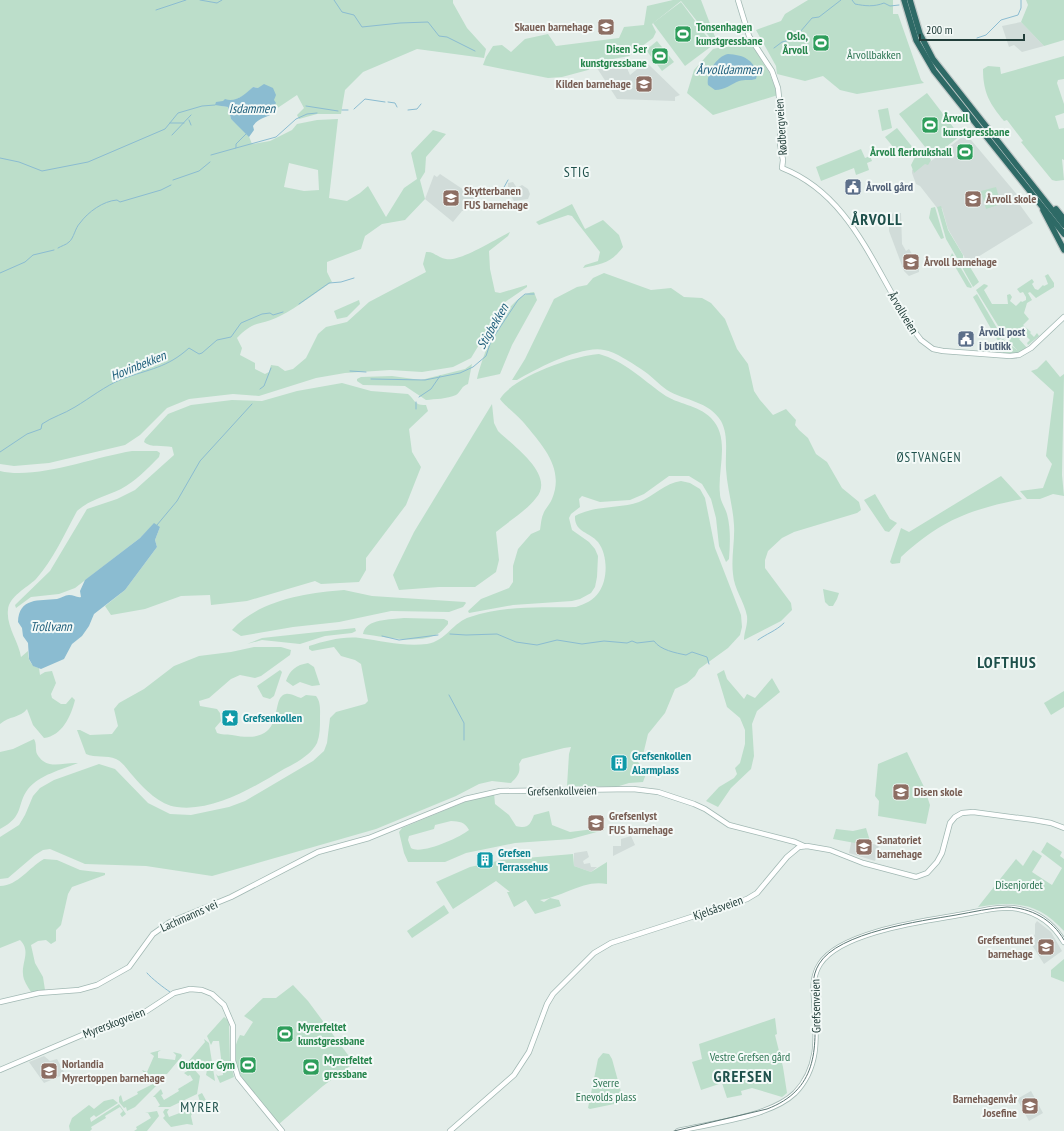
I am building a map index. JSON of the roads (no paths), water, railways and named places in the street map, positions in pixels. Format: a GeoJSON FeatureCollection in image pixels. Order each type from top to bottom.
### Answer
{"type":"FeatureCollection","features":[{"type":"Feature","properties":{"kind":"highway"},"geometry":{"type":"LineString","coordinates":[[904,0],[913,34],[928,62],[1064,234]]}},
{"type":"Feature","properties":{"kind":"highway"},"geometry":{"type":"LineString","coordinates":[[910,0],[920,34],[932,59],[1033,184],[1064,225]]}},
{"type":"Feature","properties":{"kind":"highway"},"geometry":{"type":"LineString","coordinates":[[1033,184],[1064,219]]}},
{"type":"Feature","properties":{"kind":"highway"},"geometry":{"type":"LineString","coordinates":[[1031,191],[1064,250]]}},
{"type":"Feature","properties":{"kind":"street","name":"Rødbergveien"},"geometry":{"type":"LineString","coordinates":[[738,0],[747,31],[772,71],[778,88],[781,117],[780,144],[783,160],[782,168]]}},
{"type":"Feature","properties":{"kind":"street","name":"Årvollveien"},"geometry":{"type":"LineString","coordinates":[[782,168],[801,176],[816,186],[843,212],[917,336],[930,347],[943,351],[1016,356],[1031,348],[1064,317]]}},
{"type":"Feature","properties":{"kind":"street","name":"Grefsenkollveien"},"geometry":{"type":"LineString","coordinates":[[318,852],[369,838],[465,799],[497,792],[633,789],[658,792],[689,802],[705,809],[729,826],[795,842],[804,846]]}},
{"type":"Feature","properties":{"kind":"street"},"geometry":{"type":"LineString","coordinates":[[804,846],[834,851],[863,863],[916,877],[927,872],[937,862],[942,853],[950,824],[955,817],[962,813],[973,812],[1034,820],[1051,823],[1064,828]]}},
{"type":"Feature","properties":{"kind":"street","name":"Kjelsåsveien"},"geometry":{"type":"LineString","coordinates":[[450,1131],[503,1085],[519,1069],[531,1047],[551,997],[597,950],[611,943],[747,899],[764,885],[792,851],[804,846]]}},
{"type":"Feature","properties":{"kind":"street","name":"Lachmanns vei"},"geometry":{"type":"LineString","coordinates":[[0,1002],[43,992],[79,990],[100,984],[129,967],[150,937],[161,928],[235,896],[318,852]]}},
{"type":"Feature","properties":{"kind":"street","name":"Grefsenveien"},"geometry":{"type":"LineString","coordinates":[[678,1131],[766,1110],[784,1102],[799,1088],[810,1069],[816,1049],[813,986],[815,973],[824,958],[838,948],[872,933],[896,926],[1005,908],[1024,910],[1040,916],[1054,927],[1064,942]]}},
{"type":"Feature","properties":{"kind":"street","name":"Myrerskogveien"},"geometry":{"type":"LineString","coordinates":[[0,1070],[101,1027],[144,1012],[174,993],[190,989],[202,990],[212,994],[224,1005],[233,1026],[233,1061],[238,1077],[282,1131]]}},
{"type":"Feature","properties":{"kind":"water","name":"Årvolldammen"},"geometry":{"type":"Polygon","coordinates":[[[724,55],[738,55],[747,59],[756,70],[756,79],[739,81],[725,88],[715,90],[708,85],[709,75],[716,62],[724,55]]]}},
{"type":"Feature","properties":{"kind":"water","name":"Isdammen"},"geometry":{"type":"Polygon","coordinates":[[[264,84],[273,88],[276,95],[274,100],[276,103],[274,106],[276,109],[272,114],[259,120],[253,126],[254,130],[249,137],[231,119],[228,107],[215,105],[216,102],[223,101],[225,99],[237,99],[253,87],[258,88],[264,84]]]}},
{"type":"Feature","properties":{"kind":"water","name":"Trollvann"},"geometry":{"type":"Polygon","coordinates":[[[154,523],[160,527],[155,540],[157,547],[125,590],[94,614],[89,626],[82,636],[72,644],[64,659],[41,669],[33,666],[29,659],[28,643],[23,636],[22,628],[18,622],[19,614],[22,608],[31,602],[57,599],[66,595],[81,597],[80,591],[85,580],[140,538],[154,523]]]}},
{"type":"Feature","properties":{"kind":"waterway"},"geometry":{"type":"LineString","coordinates":[[156,10],[186,0]]}},
{"type":"Feature","properties":{"kind":"waterway"},"geometry":{"type":"LineString","coordinates":[[200,0],[217,3],[222,0]]}},
{"type":"Feature","properties":{"kind":"waterway"},"geometry":{"type":"LineString","coordinates":[[334,0],[342,12],[354,15],[362,27],[428,22],[439,36],[447,37],[475,51]]}},
{"type":"Feature","properties":{"kind":"waterway","name":"Hovinbekken"},"geometry":{"type":"LineString","coordinates":[[774,48],[782,42],[794,39],[812,18],[819,17],[841,0]]}},
{"type":"Feature","properties":{"kind":"waterway","name":"Hovinbekken"},"geometry":{"type":"LineString","coordinates":[[852,0],[855,4],[862,5],[873,6],[884,3],[890,6],[899,5]]}},
{"type":"Feature","properties":{"kind":"waterway"},"geometry":{"type":"LineString","coordinates":[[977,38],[986,35],[1001,20],[1018,15],[1021,8],[1021,0]]}},
{"type":"Feature","properties":{"kind":"waterway"},"geometry":{"type":"LineString","coordinates":[[354,109],[365,99],[385,102]]}},
{"type":"Feature","properties":{"kind":"waterway"},"geometry":{"type":"LineString","coordinates":[[388,102],[395,103],[397,107]]}},
{"type":"Feature","properties":{"kind":"waterway"},"geometry":{"type":"LineString","coordinates":[[408,110],[417,109],[421,104]]}},
{"type":"Feature","properties":{"kind":"waterway"},"geometry":{"type":"LineString","coordinates":[[0,158],[19,162],[42,171],[88,162],[165,129],[178,113],[202,106],[215,105]]}},
{"type":"Feature","properties":{"kind":"waterway"},"geometry":{"type":"LineString","coordinates":[[306,106],[338,111]]}},
{"type":"Feature","properties":{"kind":"waterway"},"geometry":{"type":"LineString","coordinates":[[342,110],[348,110]]}},
{"type":"Feature","properties":{"kind":"waterway"},"geometry":{"type":"LineString","coordinates":[[236,148],[276,137],[296,119],[307,114],[317,113]]}},
{"type":"Feature","properties":{"kind":"waterway"},"geometry":{"type":"LineString","coordinates":[[172,135],[191,115]]}},
{"type":"Feature","properties":{"kind":"waterway"},"geometry":{"type":"LineString","coordinates":[[189,120],[191,125]]}},
{"type":"Feature","properties":{"kind":"waterway"},"geometry":{"type":"LineString","coordinates":[[170,123],[184,123]]}},
{"type":"Feature","properties":{"kind":"waterway"},"geometry":{"type":"LineString","coordinates":[[211,155],[236,148],[236,144],[246,134]]}},
{"type":"Feature","properties":{"kind":"waterway"},"geometry":{"type":"LineString","coordinates":[[173,180],[199,171],[210,162]]}},
{"type":"Feature","properties":{"kind":"waterway","name":"Hovinbekken"},"geometry":{"type":"LineString","coordinates":[[503,189],[508,180]]}},
{"type":"Feature","properties":{"kind":"waterway"},"geometry":{"type":"LineString","coordinates":[[58,248],[69,242],[83,219],[106,202],[117,200],[120,202],[161,190],[171,185]]}},
{"type":"Feature","properties":{"kind":"waterway"},"geometry":{"type":"LineString","coordinates":[[0,273],[25,262],[33,255],[54,250]]}},
{"type":"Feature","properties":{"kind":"waterway","name":"Hovinbekken"},"geometry":{"type":"LineString","coordinates":[[299,304],[329,283],[341,282],[354,278]]}},
{"type":"Feature","properties":{"kind":"waterway","name":"Stigbekken"},"geometry":{"type":"LineString","coordinates":[[371,379],[425,380],[460,373],[473,367],[486,356],[491,341],[518,300],[525,294],[534,294]]}},
{"type":"Feature","properties":{"kind":"waterway","name":"Hovinbekken"},"geometry":{"type":"LineString","coordinates":[[0,452],[27,434],[41,429],[42,424],[122,379],[165,364],[181,355],[189,348],[199,354],[202,353],[217,340],[231,337],[241,323],[262,314],[270,313],[273,315],[283,312]]}},
{"type":"Feature","properties":{"kind":"waterway"},"geometry":{"type":"LineString","coordinates":[[260,389],[264,386],[271,368]]}},
{"type":"Feature","properties":{"kind":"waterway"},"geometry":{"type":"LineString","coordinates":[[350,371],[366,372]]}},
{"type":"Feature","properties":{"kind":"waterway"},"geometry":{"type":"LineString","coordinates":[[419,397],[431,389],[440,376]]}},
{"type":"Feature","properties":{"kind":"waterway"},"geometry":{"type":"LineString","coordinates":[[416,402],[416,409]]}},
{"type":"Feature","properties":{"kind":"waterway"},"geometry":{"type":"LineString","coordinates":[[157,525],[177,501],[200,461],[252,404]]}},
{"type":"Feature","properties":{"kind":"waterway"},"geometry":{"type":"LineString","coordinates":[[758,640],[784,623]]}},
{"type":"Feature","properties":{"kind":"waterway"},"geometry":{"type":"LineString","coordinates":[[450,634],[497,634],[516,642],[537,645],[557,640],[582,644],[604,641],[627,643],[632,641],[637,643],[654,641],[660,647],[673,652],[686,655],[692,652],[707,657],[709,664]]}},
{"type":"Feature","properties":{"kind":"waterway"},"geometry":{"type":"LineString","coordinates":[[382,636],[399,640],[438,635]]}},
{"type":"Feature","properties":{"kind":"waterway"},"geometry":{"type":"LineString","coordinates":[[449,695],[464,723],[464,740]]}},
{"type":"Feature","properties":{"kind":"waterway"},"geometry":{"type":"LineString","coordinates":[[147,973],[170,992]]}},
{"type":"Feature","properties":{"kind":"tram line"},"geometry":{"type":"LineString","coordinates":[[674,1131],[767,1109],[783,1101],[796,1091],[805,1080],[814,1053],[815,1022],[813,989],[816,969],[829,953],[844,944],[861,936],[902,925],[982,910],[1007,907],[1032,912],[1040,916],[1053,926],[1064,940]]}},
{"type":"Feature","properties":{"kind":"place","name":"Skauen barnehage"},"geometry":{"type":"Point","coordinates":[606,27]}},
{"type":"Feature","properties":{"kind":"place","name":"Tonsenhagen kunstgressbane"},"geometry":{"type":"Point","coordinates":[683,34]}},
{"type":"Feature","properties":{"kind":"place","name":"Oslo, Årvoll"},"geometry":{"type":"Point","coordinates":[821,43]}},
{"type":"Feature","properties":{"kind":"place","name":"Disen 5er kunstgressbane"},"geometry":{"type":"Point","coordinates":[660,56]}},
{"type":"Feature","properties":{"kind":"place","name":"Kilden barnehage"},"geometry":{"type":"Point","coordinates":[644,84]}},
{"type":"Feature","properties":{"kind":"place","name":"Årvoll kunstgressbane"},"geometry":{"type":"Point","coordinates":[930,125]}},
{"type":"Feature","properties":{"kind":"place","name":"Årvoll flerbrukshall"},"geometry":{"type":"Point","coordinates":[965,152]}},
{"type":"Feature","properties":{"kind":"place","name":"Årvoll gård"},"geometry":{"type":"Point","coordinates":[853,187]}},
{"type":"Feature","properties":{"kind":"place","name":"Skytterbanen FUS barnehage"},"geometry":{"type":"Point","coordinates":[451,198]}},
{"type":"Feature","properties":{"kind":"place","name":"Årvoll skole"},"geometry":{"type":"Point","coordinates":[973,199]}},
{"type":"Feature","properties":{"kind":"place","name":"Årvoll barnehage"},"geometry":{"type":"Point","coordinates":[911,262]}},
{"type":"Feature","properties":{"kind":"place","name":"Årvoll post i butikk"},"geometry":{"type":"Point","coordinates":[966,339]}},
{"type":"Feature","properties":{"kind":"place","name":"Grefsenkollen"},"geometry":{"type":"Point","coordinates":[230,718]}},
{"type":"Feature","properties":{"kind":"place","name":"Grefsenkollen Alarmplass"},"geometry":{"type":"Point","coordinates":[619,763]}},
{"type":"Feature","properties":{"kind":"place","name":"Disen skole"},"geometry":{"type":"Point","coordinates":[901,792]}},
{"type":"Feature","properties":{"kind":"place","name":"Grefsenlyst FUS barnehage"},"geometry":{"type":"Point","coordinates":[596,823]}},
{"type":"Feature","properties":{"kind":"place","name":"Sanatoriet barnehage"},"geometry":{"type":"Point","coordinates":[864,847]}},
{"type":"Feature","properties":{"kind":"place","name":"Grefsen Terrassehus"},"geometry":{"type":"Point","coordinates":[485,860]}},
{"type":"Feature","properties":{"kind":"place","name":"Grefsentunet barnehage"},"geometry":{"type":"Point","coordinates":[1046,947]}},
{"type":"Feature","properties":{"kind":"place","name":"Myrerfeltet kunstgressbane"},"geometry":{"type":"Point","coordinates":[285,1034]}},
{"type":"Feature","properties":{"kind":"place","name":"Outdoor Gym"},"geometry":{"type":"Point","coordinates":[248,1065]}},
{"type":"Feature","properties":{"kind":"place","name":"Myrerfeltet gressbane"},"geometry":{"type":"Point","coordinates":[311,1067]}},
{"type":"Feature","properties":{"kind":"place","name":"Norlandia Myrertoppen barnehage"},"geometry":{"type":"Point","coordinates":[49,1071]}},
{"type":"Feature","properties":{"kind":"place","name":"Barnehagenvår Josefine"},"geometry":{"type":"Point","coordinates":[1030,1106]}},
{"type":"Feature","properties":{"kind":"district","name":"STIG"},"geometry":{"type":"Point","coordinates":[577,172]}},
{"type":"Feature","properties":{"kind":"district","name":"ÅRVOLL"},"geometry":{"type":"Point","coordinates":[877,219]}},
{"type":"Feature","properties":{"kind":"district","name":"ØSTVANGEN"},"geometry":{"type":"Point","coordinates":[929,457]}},
{"type":"Feature","properties":{"kind":"district","name":"LOFTHUS"},"geometry":{"type":"Point","coordinates":[1007,662]}},
{"type":"Feature","properties":{"kind":"district","name":"GREFSEN"},"geometry":{"type":"Point","coordinates":[743,1076]}},
{"type":"Feature","properties":{"kind":"district","name":"MYRER"},"geometry":{"type":"Point","coordinates":[200,1107]}},
{"type":"Feature","properties":{"kind":"park label","name":"Årvollbakken"},"geometry":{"type":"Point","coordinates":[874,55]}},
{"type":"Feature","properties":{"kind":"park label","name":"Disenjordet"},"geometry":{"type":"Point","coordinates":[1019,885]}},
{"type":"Feature","properties":{"kind":"park label","name":"Vestre Grefsen gård"},"geometry":{"type":"Point","coordinates":[750,1057]}},
{"type":"Feature","properties":{"kind":"park label","name":"Sverre Enevolds plass"},"geometry":{"type":"Point","coordinates":[606,1090]}}]}
